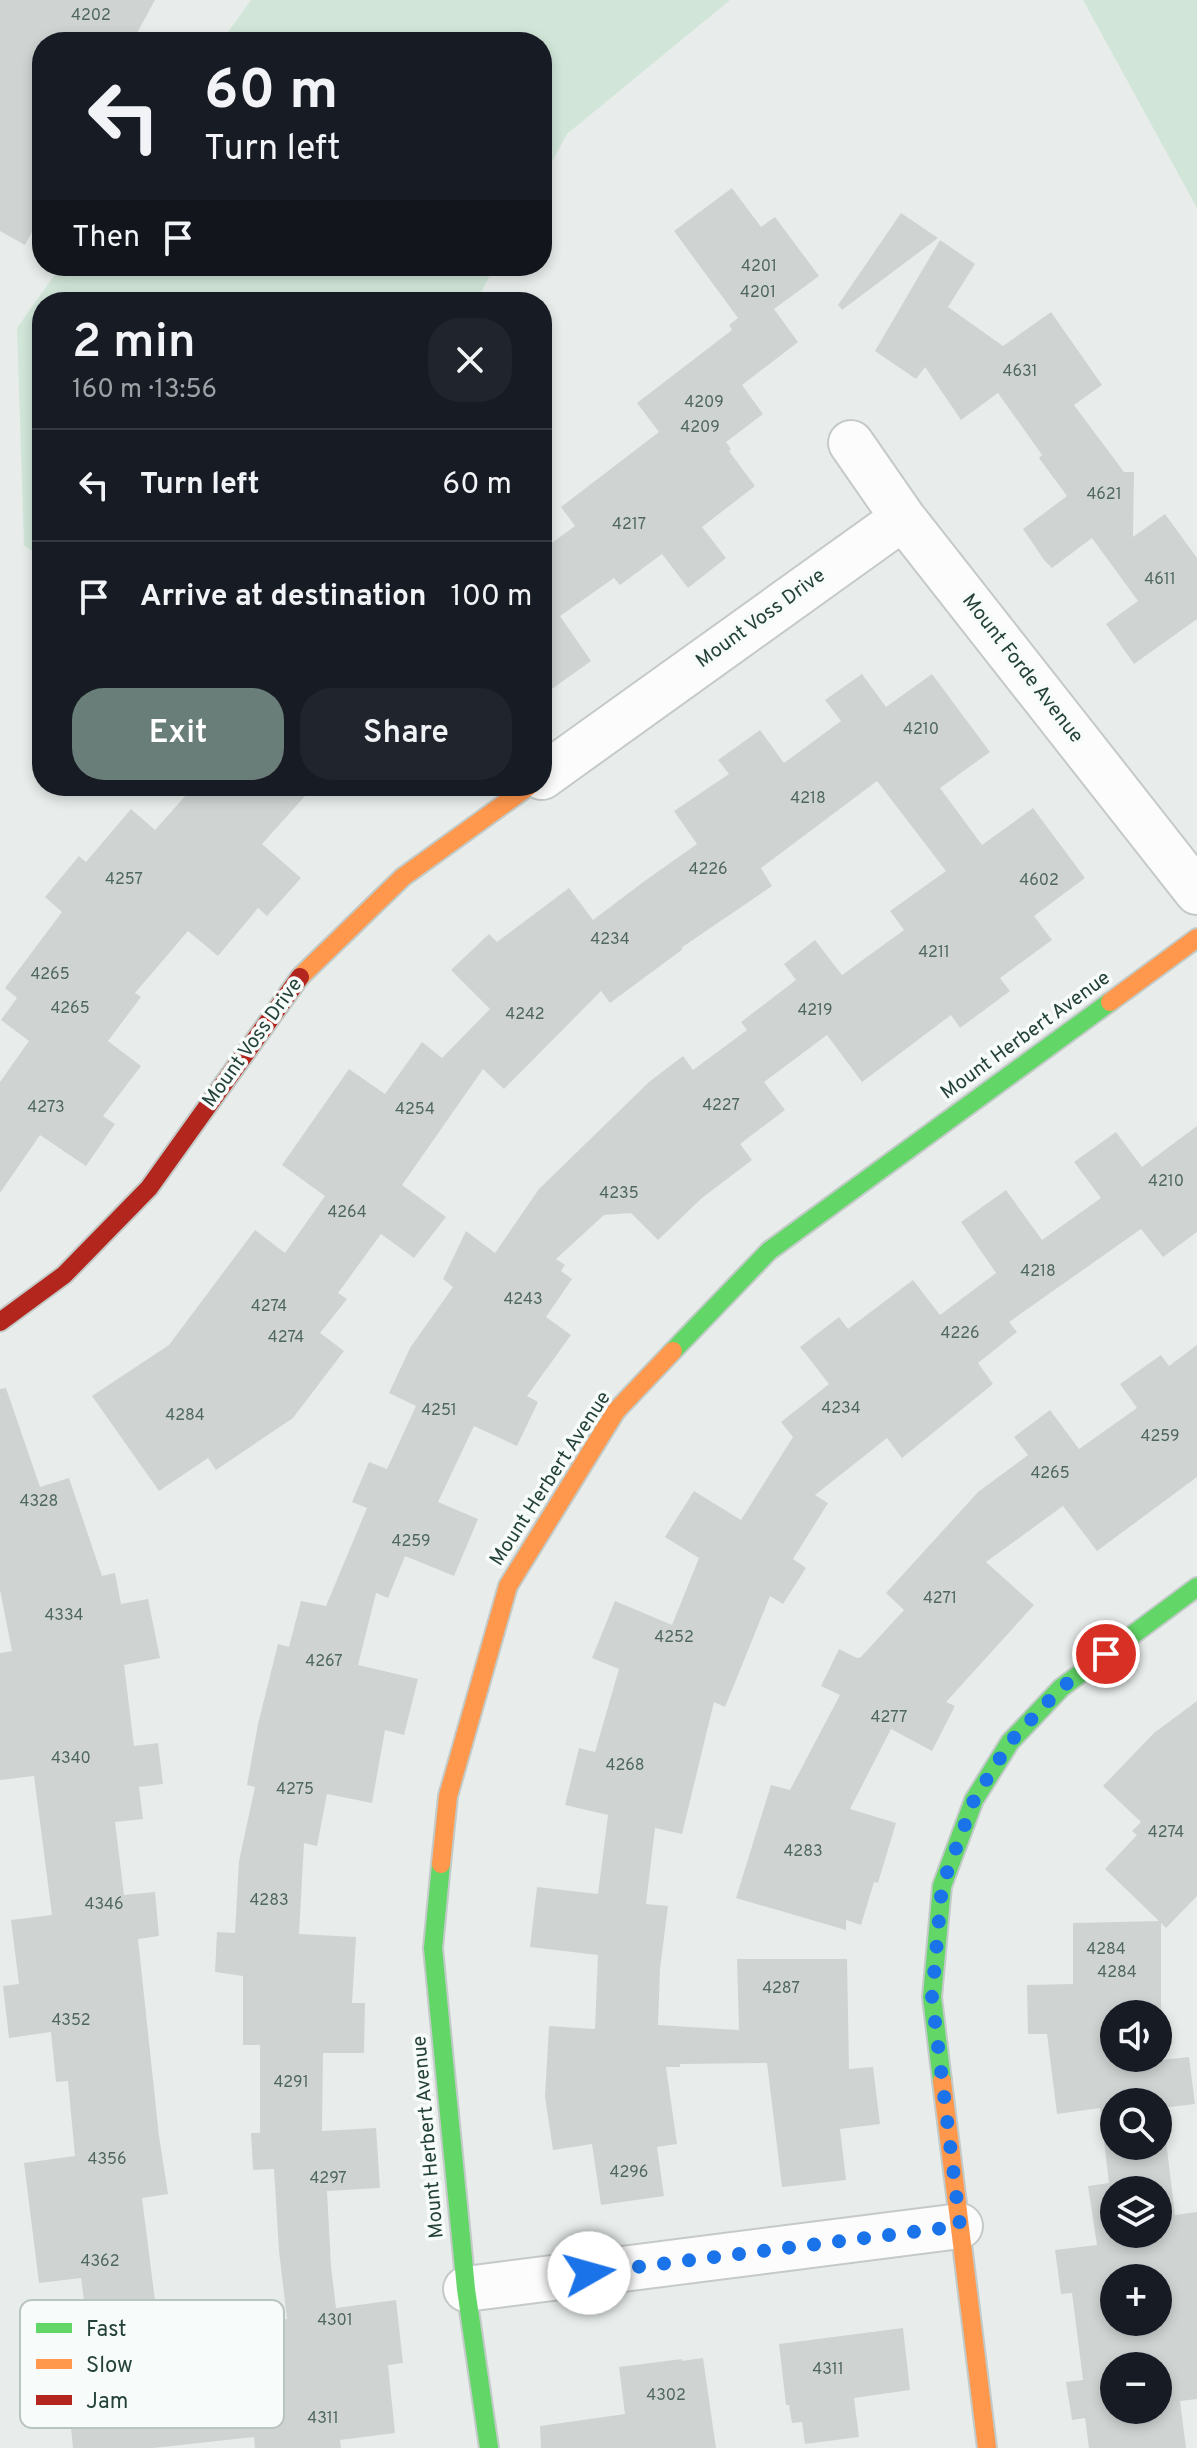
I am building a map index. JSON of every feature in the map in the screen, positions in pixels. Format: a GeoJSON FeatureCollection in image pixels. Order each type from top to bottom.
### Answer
{"type":"FeatureCollection","features":[{"type":"Feature","properties":{"kind":"street","name":"Mount Forde Avenue"},"geometry":{"type":"LineString","coordinates":[[851,443],[903,518],[1197,892]]}},
{"type":"Feature","properties":{"kind":"street","name":"Mount Voss Drive"},"geometry":{"type":"LineString","coordinates":[[552,770],[903,518]]}},
{"type":"Feature","properties":{"kind":"street","name":"Mount Voss Drive"},"geometry":{"type":"LineString","coordinates":[[0,1322],[64,1275],[149,1188],[300,977],[403,877],[515,796]]}},
{"type":"Feature","properties":{"kind":"street","name":"Mount Herbert Avenue"},"geometry":{"type":"LineString","coordinates":[[489,2448],[466,2289],[433,1948],[448,1796],[508,1586],[616,1411],[769,1251],[1197,938]]}},
{"type":"Feature","properties":{"kind":"street"},"geometry":{"type":"LineString","coordinates":[[987,2448],[932,1997],[942,1886],[974,1800],[1010,1742],[1061,1688],[1197,1587]]}},
{"type":"Feature","properties":{"kind":"street"},"geometry":{"type":"LineString","coordinates":[[466,2289],[960,2226]]}},
{"type":"Feature","properties":{"kind":"green space"},"geometry":{"type":"Polygon","coordinates":[[[251,0],[730,0],[567,134],[552,162],[552,32],[228,32],[251,0]]]}},
{"type":"Feature","properties":{"kind":"green space"},"geometry":{"type":"Polygon","coordinates":[[[1083,0],[1197,0],[1197,208],[1083,0]]]}},
{"type":"Feature","properties":{"kind":"green space"},"geometry":{"type":"Polygon","coordinates":[[[54,276],[490,276],[481,292],[43,292],[54,276]]]}},
{"type":"Feature","properties":{"kind":"green space"},"geometry":{"type":"Polygon","coordinates":[[[32,307],[32,550],[24,546],[17,328],[32,307]]]}},
{"type":"Feature","properties":{"kind":"building"},"geometry":{"type":"Polygon","coordinates":[[[0,0],[155,0],[137,32],[32,32],[32,232],[25,245],[0,231],[0,0]]]}},
{"type":"Feature","properties":{"kind":"building"},"geometry":{"type":"Polygon","coordinates":[[[732,188],[761,227],[775,217],[819,276],[774,309],[798,342],[742,385],[763,414],[726,442],[731,449],[729,451],[755,486],[702,527],[726,558],[688,588],[662,554],[620,585],[614,578],[560,616],[591,661],[552,689],[552,543],[575,526],[561,507],[659,432],[637,403],[732,330],[729,325],[738,318],[674,231],[732,188]]]}},
{"type":"Feature","properties":{"kind":"building"},"geometry":{"type":"Polygon","coordinates":[[[901,213],[938,238],[842,310],[838,305],[901,213]]]}},
{"type":"Feature","properties":{"kind":"building"},"geometry":{"type":"Polygon","coordinates":[[[940,240],[975,264],[948,307],[1003,346],[1051,312],[1102,385],[1074,405],[1124,472],[1134,472],[1133,537],[1165,514],[1197,558],[1197,619],[1134,664],[1106,624],[1138,601],[1092,538],[1052,568],[1023,529],[1067,496],[998,393],[961,420],[925,367],[916,379],[875,351],[940,240]]]}},
{"type":"Feature","properties":{"kind":"building"},"geometry":{"type":"Polygon","coordinates":[[[862,674],[886,707],[932,674],[990,752],[940,788],[982,845],[1033,808],[1085,878],[1034,916],[1052,940],[1000,978],[1010,991],[960,1028],[951,1015],[862,1082],[827,1035],[764,1082],[785,1110],[740,1144],[752,1160],[702,1198],[658,1240],[631,1213],[604,1215],[556,1259],[565,1265],[561,1271],[572,1279],[546,1317],[571,1335],[527,1396],[538,1402],[517,1446],[474,1426],[438,1502],[478,1519],[454,1576],[405,1556],[388,1598],[376,1593],[358,1665],[418,1679],[404,1735],[385,1730],[372,1803],[327,1794],[317,1846],[304,1843],[299,1934],[356,1937],[352,2003],[365,2003],[364,2053],[323,2053],[322,2131],[376,2128],[380,2188],[327,2191],[331,2266],[336,2308],[396,2300],[403,2363],[388,2365],[395,2433],[340,2440],[341,2448],[255,2448],[254,2437],[153,2448],[73,2448],[71,2428],[284,2428],[284,2319],[287,2319],[274,2169],[253,2170],[251,2133],[260,2133],[260,2045],[243,2045],[243,1976],[215,1972],[217,1932],[235,1933],[239,1861],[255,1787],[247,1785],[278,1644],[289,1647],[301,1601],[326,1606],[367,1508],[352,1502],[369,1462],[387,1469],[416,1406],[389,1393],[410,1348],[453,1287],[443,1279],[466,1231],[495,1253],[539,1189],[649,1082],[683,1056],[693,1070],[747,1030],[741,1022],[796,980],[784,964],[815,940],[842,975],[904,930],[890,911],[946,871],[877,781],[761,868],[772,886],[681,948],[610,1003],[601,991],[504,1089],[483,1069],[402,1185],[446,1217],[414,1258],[381,1234],[338,1293],[347,1299],[320,1333],[344,1351],[293,1418],[216,1470],[208,1458],[159,1491],[92,1396],[169,1345],[255,1230],[285,1253],[325,1196],[282,1165],[349,1069],[385,1094],[422,1042],[442,1058],[490,1009],[451,970],[489,934],[497,942],[569,888],[593,920],[697,844],[674,811],[729,774],[718,760],[760,730],[784,763],[841,721],[825,700],[862,674]]]}},
{"type":"Feature","properties":{"kind":"building"},"geometry":{"type":"Polygon","coordinates":[[[185,796],[305,796],[262,844],[301,878],[267,916],[258,908],[218,956],[188,931],[135,993],[141,997],[108,1041],[141,1066],[103,1116],[115,1124],[86,1166],[40,1135],[0,1193],[0,1082],[29,1041],[1,1020],[17,998],[5,988],[62,912],[45,897],[79,856],[86,862],[131,809],[155,830],[185,796]]]}},
{"type":"Feature","properties":{"kind":"building"},"geometry":{"type":"Polygon","coordinates":[[[1197,1126],[1197,1232],[1163,1257],[1141,1229],[1009,1322],[1017,1332],[978,1363],[993,1384],[902,1458],[887,1438],[815,1495],[828,1503],[793,1559],[806,1568],[783,1604],[770,1596],[725,1707],[714,1702],[682,1834],[655,1828],[646,1904],[668,1906],[660,1969],[658,2025],[739,2030],[737,1959],[847,1959],[849,2069],[873,2067],[880,2124],[840,2129],[846,2180],[782,2187],[767,2063],[680,2064],[680,2067],[666,2067],[677,2144],[657,2147],[664,2196],[601,2205],[592,2144],[553,2150],[545,2097],[549,2026],[595,2029],[598,1955],[530,1947],[537,1887],[598,1894],[608,1815],[565,1805],[579,1748],[595,1752],[619,1669],[592,1658],[615,1601],[672,1625],[699,1558],[665,1537],[694,1491],[741,1520],[793,1437],[781,1422],[829,1384],[800,1347],[839,1317],[848,1329],[913,1280],[940,1315],[996,1273],[961,1222],[1006,1190],[1042,1240],[1101,1198],[1074,1162],[1116,1132],[1142,1167],[1197,1126]]]}},
{"type":"Feature","properties":{"kind":"building"},"geometry":{"type":"Polygon","coordinates":[[[1197,1345],[1197,1477],[1097,1551],[1063,1506],[986,1562],[1034,1605],[946,1702],[955,1706],[932,1751],[891,1729],[850,1809],[896,1823],[878,1883],[874,1882],[861,1925],[846,1920],[846,1930],[736,1898],[771,1785],[790,1790],[840,1695],[821,1686],[839,1649],[861,1657],[904,1610],[886,1593],[978,1492],[1028,1455],[1014,1437],[1050,1410],[1079,1449],[1137,1408],[1120,1384],[1161,1355],[1169,1366],[1197,1345]]]}},
{"type":"Feature","properties":{"kind":"building"},"geometry":{"type":"Polygon","coordinates":[[[6,1388],[40,1487],[69,1478],[102,1576],[115,1573],[121,1604],[148,1599],[160,1658],[124,1665],[134,1746],[158,1743],[163,1784],[139,1787],[143,1819],[115,1822],[124,1895],[155,1892],[159,1936],[138,1939],[168,2194],[142,2198],[155,2300],[84,2300],[81,2278],[39,2283],[24,2163],[75,2156],[68,2081],[56,2082],[51,2032],[9,2038],[3,1986],[19,1984],[11,1920],[52,1915],[34,1776],[0,1780],[0,1653],[12,1651],[0,1590],[0,1389],[6,1388]]]}},
{"type":"Feature","properties":{"kind":"building"},"geometry":{"type":"Polygon","coordinates":[[[1197,1701],[1197,1896],[1166,1928],[1161,1923],[1161,2000],[1100,2000],[1100,2072],[1172,2072],[1172,2059],[1189,2057],[1195,2104],[1172,2107],[1172,2088],[1100,2088],[1100,2108],[1057,2114],[1047,2034],[1028,2034],[1027,1985],[1073,1984],[1073,1923],[1159,1921],[1105,1869],[1137,1835],[1132,1831],[1141,1822],[1103,1786],[1154,1733],[1197,1701]]]}},
{"type":"Feature","properties":{"kind":"building"},"geometry":{"type":"Polygon","coordinates":[[[1106,2160],[1168,2160],[1170,2176],[1108,2176],[1106,2160]]]}},
{"type":"Feature","properties":{"kind":"building"},"geometry":{"type":"Polygon","coordinates":[[[1100,2184],[1100,2248],[1172,2248],[1172,2190],[1175,2215],[1197,2212],[1197,2399],[1180,2401],[1186,2448],[1089,2448],[1085,2418],[1072,2420],[1066,2382],[1083,2380],[1072,2293],[1061,2294],[1055,2250],[1097,2245],[1088,2186],[1100,2184]]]}},
{"type":"Feature","properties":{"kind":"building"},"geometry":{"type":"Polygon","coordinates":[[[903,2328],[910,2390],[854,2398],[859,2437],[805,2444],[802,2422],[792,2423],[789,2405],[786,2405],[779,2344],[903,2328]]]}},
{"type":"Feature","properties":{"kind":"building"},"geometry":{"type":"Polygon","coordinates":[[[703,2358],[716,2448],[541,2448],[540,2426],[625,2414],[619,2367],[703,2358]]]}},
{"type":"Feature","properties":{"kind":"traffic: fast"},"geometry":{"type":"LineString","coordinates":[[673,1351],[769,1251],[1110,1002]]}},
{"type":"Feature","properties":{"kind":"traffic: fast"},"geometry":{"type":"LineString","coordinates":[[942,2081],[932,1997],[942,1886],[974,1800],[1010,1742],[1061,1688],[1197,1587]]}},
{"type":"Feature","properties":{"kind":"traffic: fast"},"geometry":{"type":"LineString","coordinates":[[441,1864],[433,1948],[466,2289],[489,2448]]}},
{"type":"Feature","properties":{"kind":"traffic: slow"},"geometry":{"type":"LineString","coordinates":[[300,977],[403,877],[515,796]]}},
{"type":"Feature","properties":{"kind":"traffic: slow"},"geometry":{"type":"LineString","coordinates":[[1110,1002],[1197,938]]}},
{"type":"Feature","properties":{"kind":"traffic: slow"},"geometry":{"type":"LineString","coordinates":[[441,1864],[448,1796],[508,1586],[616,1411],[673,1351]]}},
{"type":"Feature","properties":{"kind":"traffic: slow"},"geometry":{"type":"LineString","coordinates":[[942,2081],[987,2448]]}},
{"type":"Feature","properties":{"kind":"traffic: jam"},"geometry":{"type":"LineString","coordinates":[[0,1322],[64,1275],[149,1188],[300,977]]}},
{"type":"Feature","properties":{"kind":"route"},"geometry":{"type":"LineString","coordinates":[[589,2273],[960,2226],[932,1997],[942,1886],[974,1800],[1010,1742],[1061,1688],[1106,1654]]}}]}
